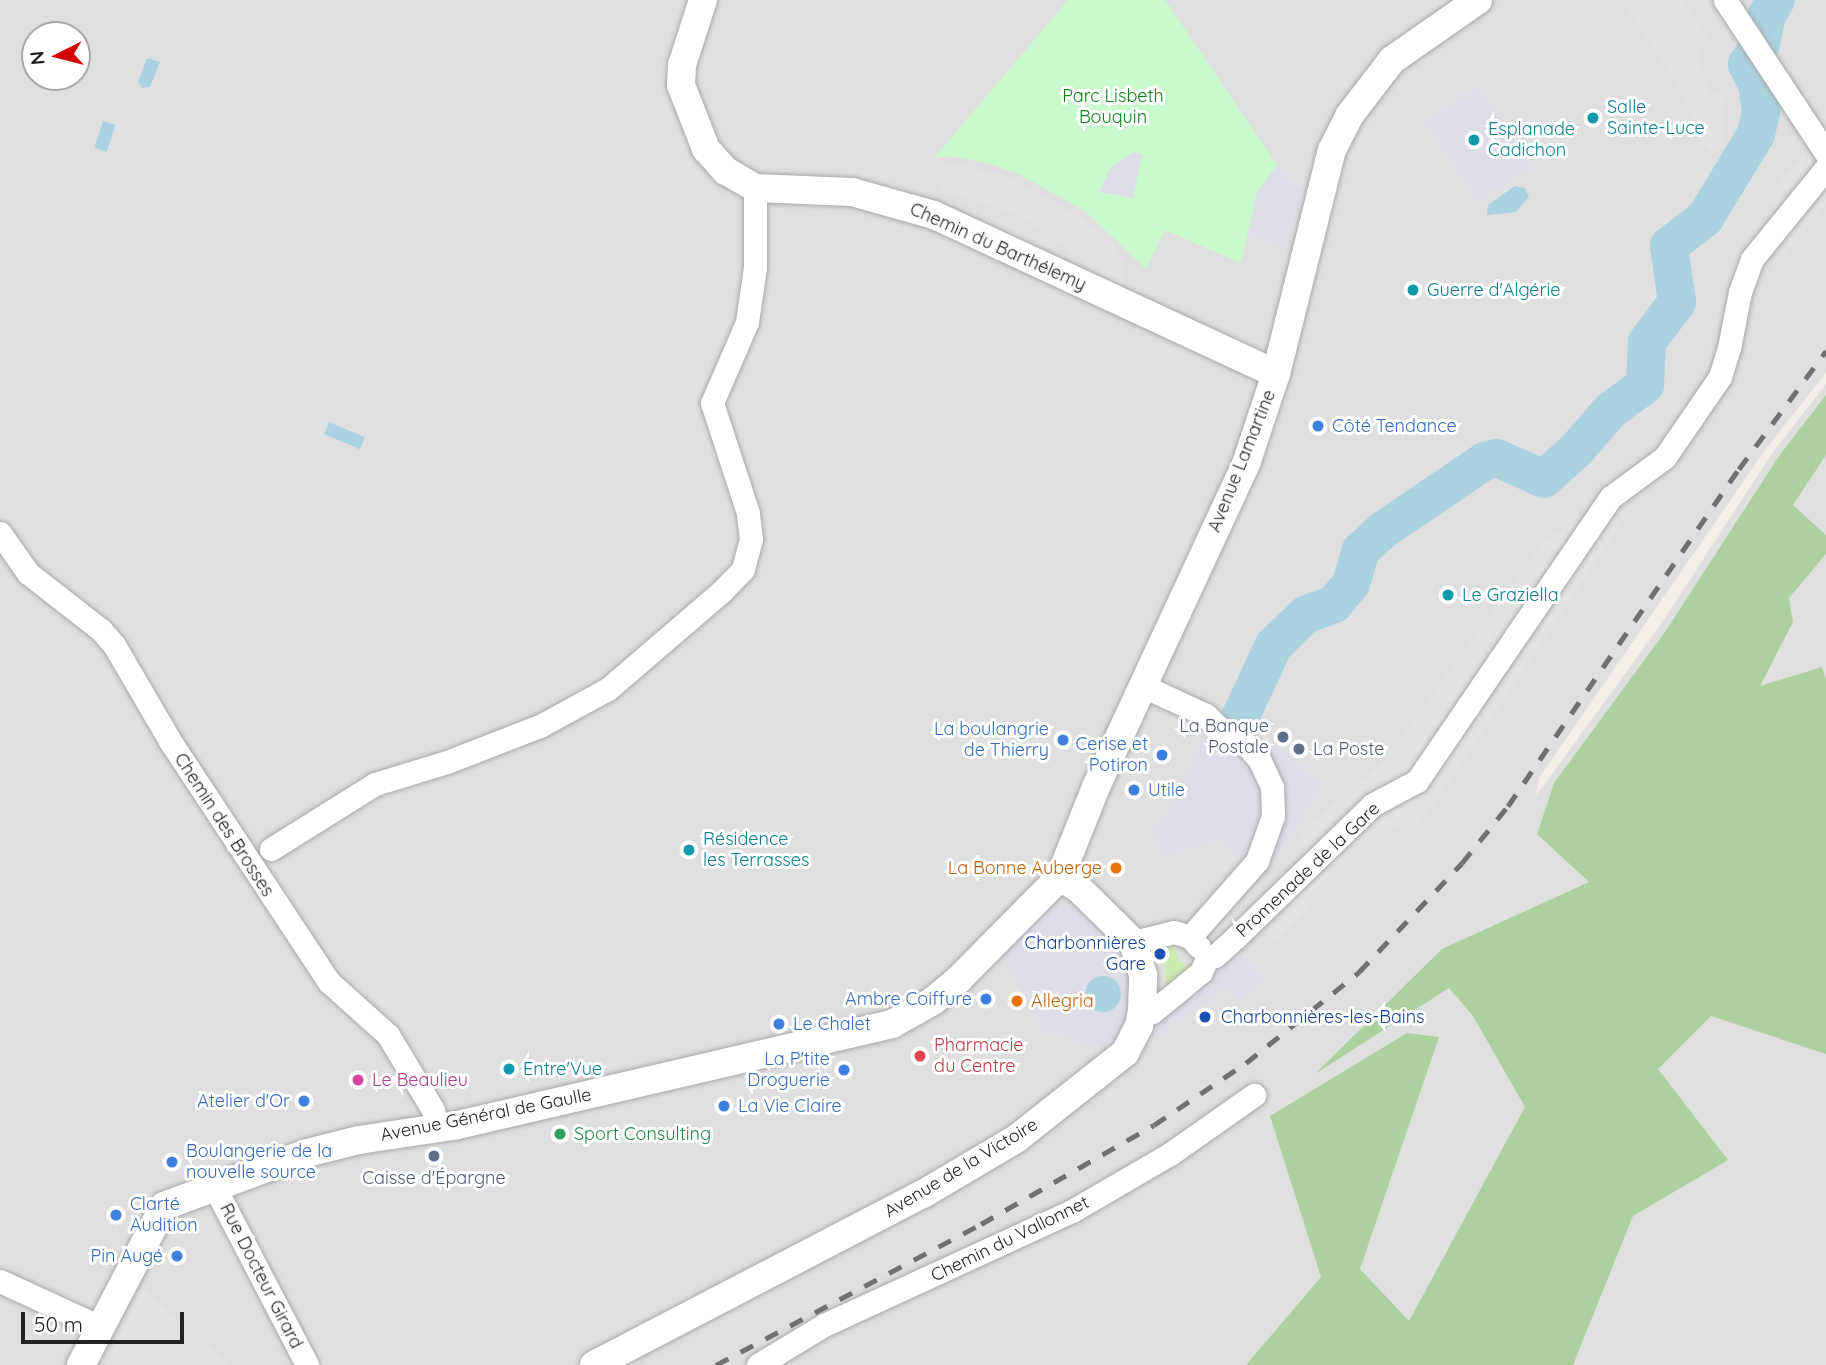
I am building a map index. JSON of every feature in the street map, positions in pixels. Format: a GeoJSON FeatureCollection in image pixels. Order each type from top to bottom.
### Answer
{"type":"FeatureCollection","features":[{"type":"Feature","properties":{"kind":"street","name":"Chemin du Barthélemy"},"geometry":{"type":"LineString","coordinates":[[703,0],[682,65],[681,85],[706,149],[726,171],[755,188],[852,192],[934,215],[1276,374]]}},
{"type":"Feature","properties":{"kind":"street","name":"Avenue Lamartine"},"geometry":{"type":"LineString","coordinates":[[1060,877],[1143,685],[1247,461],[1276,374],[1332,150],[1349,116],[1392,60],[1478,0]]}},
{"type":"Feature","properties":{"kind":"street"},"geometry":{"type":"LineString","coordinates":[[1725,0],[1826,153]]}},
{"type":"Feature","properties":{"kind":"street","name":"Promenade de la Gare"},"geometry":{"type":"LineString","coordinates":[[1142,1011],[1152,1012],[1201,972],[1207,958],[1215,956],[1236,937],[1372,806],[1417,781],[1611,497],[1665,457],[1720,377],[1729,348],[1740,292],[1752,259],[1826,168]]}},
{"type":"Feature","properties":{"kind":"street"},"geometry":{"type":"LineString","coordinates":[[271,849],[375,784],[447,762],[540,726],[608,689],[722,591],[743,569],[751,539],[748,513],[712,404],[747,322],[755,267],[755,188]]}},
{"type":"Feature","properties":{"kind":"street","name":"Chemin des Brosses"},"geometry":{"type":"LineString","coordinates":[[0,533],[28,573],[101,630],[114,645],[170,741],[328,982],[388,1035],[433,1110],[437,1127]]}},
{"type":"Feature","properties":{"kind":"street"},"geometry":{"type":"LineString","coordinates":[[1143,685],[1206,715],[1219,728],[1240,739],[1259,759],[1272,787],[1273,816],[1257,861],[1190,937]]}},
{"type":"Feature","properties":{"kind":"street","name":"Avenue de la Victoire"},"geometry":{"type":"LineString","coordinates":[[594,1365],[923,1194],[1016,1139],[1125,1053],[1139,1026],[1142,1011],[1143,975],[1133,942],[1078,888],[1060,877]]}},
{"type":"Feature","properties":{"kind":"street","name":"Avenue Général de Gaulle"},"geometry":{"type":"LineString","coordinates":[[81,1365],[164,1206],[313,1152],[810,1046],[892,1024],[933,1001],[960,978],[1060,877]]}},
{"type":"Feature","properties":{"kind":"street"},"geometry":{"type":"LineString","coordinates":[[1133,942],[1174,932],[1190,937],[1207,958]]}},
{"type":"Feature","properties":{"kind":"street","name":"Chemin du Vallonnet"},"geometry":{"type":"LineString","coordinates":[[758,1365],[824,1325],[1072,1211],[1170,1154],[1254,1096]]}},
{"type":"Feature","properties":{"kind":"street","name":"Rue Docteur Girard"},"geometry":{"type":"LineString","coordinates":[[214,1186],[307,1365]]}},
{"type":"Feature","properties":{"kind":"street"},"geometry":{"type":"LineString","coordinates":[[0,1281],[100,1327]]}},
{"type":"Feature","properties":{"kind":"shaded area"},"geometry":{"type":"Polygon","coordinates":[[[0,0],[1826,0],[1826,373],[1765,450],[1539,778],[1536,796],[1659,627],[1773,452],[1826,384],[1826,1365],[0,1365],[0,0]]]}},
{"type":"Feature","properties":{"kind":"shaded area"},"geometry":{"type":"Polygon","coordinates":[[[1620,0],[1683,0],[1709,38],[1698,53],[1709,94],[1725,94],[1723,145],[1714,155],[1701,143],[1679,86],[1620,0]]]}},
{"type":"Feature","properties":{"kind":"shaded area"},"geometry":{"type":"Polygon","coordinates":[[[1478,86],[1532,166],[1478,203],[1424,122],[1478,86]]]}},
{"type":"Feature","properties":{"kind":"shaded area"},"geometry":{"type":"Polygon","coordinates":[[[1134,152],[1142,154],[1133,198],[1099,192],[1111,167],[1134,152]]]}},
{"type":"Feature","properties":{"kind":"shaded area"},"geometry":{"type":"Polygon","coordinates":[[[1803,156],[1826,174],[1826,204],[1780,260],[1768,250],[1784,217],[1764,200],[1803,156]]]}},
{"type":"Feature","properties":{"kind":"shaded area"},"geometry":{"type":"Polygon","coordinates":[[[946,162],[1008,177],[1081,217],[1115,245],[1124,265],[1123,292],[1094,278],[1089,264],[1018,215],[941,191],[946,162]]]}},
{"type":"Feature","properties":{"kind":"shaded area"},"geometry":{"type":"Polygon","coordinates":[[[1277,165],[1302,190],[1286,248],[1249,235],[1257,193],[1277,165]]]}},
{"type":"Feature","properties":{"kind":"shaded area"},"geometry":{"type":"Polygon","coordinates":[[[1603,508],[1622,524],[1429,811],[1410,834],[1394,827],[1274,943],[1260,926],[1305,868],[1302,830],[1383,762],[1545,540],[1603,508]]]}},
{"type":"Feature","properties":{"kind":"shaded area"},"geometry":{"type":"Polygon","coordinates":[[[1219,728],[1252,735],[1275,745],[1323,785],[1280,851],[1252,875],[1222,839],[1162,857],[1153,827],[1168,812],[1205,733],[1219,728]]]}},
{"type":"Feature","properties":{"kind":"shaded area"},"geometry":{"type":"Polygon","coordinates":[[[1044,907],[1077,907],[1092,915],[1118,944],[1128,964],[1132,987],[1130,1007],[1125,1030],[1113,1048],[1074,1043],[1073,1038],[1039,1031],[1031,1001],[1027,1001],[998,949],[1044,907]]]}},
{"type":"Feature","properties":{"kind":"shaded area"},"geometry":{"type":"Polygon","coordinates":[[[1233,946],[1265,979],[1239,1002],[1227,988],[1219,992],[1146,1044],[1151,1019],[1233,946]]]}},
{"type":"Feature","properties":{"kind":"shaded area"},"geometry":{"type":"Polygon","coordinates":[[[142,1287],[229,1365],[106,1365],[142,1287]]]}},
{"type":"Feature","properties":{"kind":"green space","name":"Parc Lisbeth Bouquin"},"geometry":{"type":"Polygon","coordinates":[[[1068,0],[1165,0],[1277,165],[1257,193],[1241,263],[1165,230],[1146,269],[1085,211],[1019,174],[987,163],[950,156],[934,158],[1068,0]]]}},
{"type":"Feature","properties":{"kind":"green space"},"geometry":{"type":"Polygon","coordinates":[[[1826,395],[1826,455],[1793,505],[1826,535],[1826,554],[1789,598],[1793,622],[1760,686],[1822,667],[1826,679],[1826,1054],[1711,1016],[1658,1069],[1728,1160],[1633,1216],[1573,1365],[1246,1365],[1321,1277],[1270,1116],[1407,1033],[1439,1037],[1360,1269],[1409,1321],[1525,1107],[1473,1016],[1449,988],[1315,1074],[1442,949],[1589,882],[1537,834],[1554,783],[1665,632],[1779,456],[1826,395]]]}},
{"type":"Feature","properties":{"kind":"green space"},"geometry":{"type":"Polygon","coordinates":[[[1173,941],[1178,959],[1189,969],[1166,988],[1163,942],[1173,941]]]}},
{"type":"Feature","properties":{"kind":"water"},"geometry":{"type":"Polygon","coordinates":[[[147,58],[160,62],[150,87],[142,88],[138,82],[147,58]]]}},
{"type":"Feature","properties":{"kind":"water"},"geometry":{"type":"Polygon","coordinates":[[[103,121],[115,125],[107,152],[94,148],[103,121]]]}},
{"type":"Feature","properties":{"kind":"water"},"geometry":{"type":"Polygon","coordinates":[[[1515,186],[1525,188],[1529,197],[1516,212],[1487,215],[1488,205],[1515,186]]]}},
{"type":"Feature","properties":{"kind":"water"},"geometry":{"type":"Polygon","coordinates":[[[329,422],[365,437],[360,449],[324,434],[329,422]]]}},
{"type":"Feature","properties":{"kind":"water"},"geometry":{"type":"Polygon","coordinates":[[[1103,976],[1116,981],[1121,994],[1116,1007],[1103,1012],[1090,1007],[1085,994],[1090,981],[1103,976]]]}},
{"type":"Feature","properties":{"kind":"waterway"},"geometry":{"type":"LineString","coordinates":[[1234,731],[1274,645],[1305,615],[1334,604],[1351,584],[1361,550],[1383,530],[1485,461],[1497,458],[1544,479],[1577,449],[1611,410],[1645,385],[1647,342],[1677,302],[1669,246],[1705,218],[1756,134],[1761,112],[1757,84],[1747,64],[1761,43],[1767,15],[1776,0]]}},
{"type":"Feature","properties":{"kind":"railway"},"geometry":{"type":"LineString","coordinates":[[716,1365],[981,1224],[1154,1125],[1246,1063],[1359,972],[1462,863],[1508,806],[1739,469],[1826,351]]}},
{"type":"Feature","properties":{"kind":"place","name":"Salle Sainte-Luce"},"geometry":{"type":"Point","coordinates":[1593,118]}},
{"type":"Feature","properties":{"kind":"place","name":"Esplanade Cadichon"},"geometry":{"type":"Point","coordinates":[1474,140]}},
{"type":"Feature","properties":{"kind":"place","name":"Guerre d'Algérie"},"geometry":{"type":"Point","coordinates":[1413,290]}},
{"type":"Feature","properties":{"kind":"place","name":"Côté Tendance"},"geometry":{"type":"Point","coordinates":[1318,426]}},
{"type":"Feature","properties":{"kind":"place","name":"Le Graziella"},"geometry":{"type":"Point","coordinates":[1448,595]}},
{"type":"Feature","properties":{"kind":"place","name":"La Banque Postale"},"geometry":{"type":"Point","coordinates":[1283,737]}},
{"type":"Feature","properties":{"kind":"place","name":"La boulangrie de Thierry"},"geometry":{"type":"Point","coordinates":[1063,740]}},
{"type":"Feature","properties":{"kind":"place","name":"La Poste"},"geometry":{"type":"Point","coordinates":[1299,749]}},
{"type":"Feature","properties":{"kind":"place","name":"Cerise et Potiron"},"geometry":{"type":"Point","coordinates":[1162,755]}},
{"type":"Feature","properties":{"kind":"place","name":"Utile"},"geometry":{"type":"Point","coordinates":[1134,790]}},
{"type":"Feature","properties":{"kind":"place","name":"Résidence les Terrasses"},"geometry":{"type":"Point","coordinates":[689,850]}},
{"type":"Feature","properties":{"kind":"place","name":"La Bonne Auberge"},"geometry":{"type":"Point","coordinates":[1116,868]}},
{"type":"Feature","properties":{"kind":"place","name":"Charbonnières Gare"},"geometry":{"type":"Point","coordinates":[1160,954]}},
{"type":"Feature","properties":{"kind":"place","name":"Ambre Coiffure"},"geometry":{"type":"Point","coordinates":[986,999]}},
{"type":"Feature","properties":{"kind":"place","name":"Allegria"},"geometry":{"type":"Point","coordinates":[1017,1001]}},
{"type":"Feature","properties":{"kind":"place","name":"Charbonnières-les-Bains"},"geometry":{"type":"Point","coordinates":[1205,1017]}},
{"type":"Feature","properties":{"kind":"place","name":"Le Chalet"},"geometry":{"type":"Point","coordinates":[779,1024]}},
{"type":"Feature","properties":{"kind":"place","name":"Pharmacie du Centre"},"geometry":{"type":"Point","coordinates":[920,1056]}},
{"type":"Feature","properties":{"kind":"place","name":"Entre'Vue"},"geometry":{"type":"Point","coordinates":[509,1069]}},
{"type":"Feature","properties":{"kind":"place","name":"La P'tite Droguerie"},"geometry":{"type":"Point","coordinates":[844,1070]}},
{"type":"Feature","properties":{"kind":"place","name":"Le Beaulieu"},"geometry":{"type":"Point","coordinates":[358,1080]}},
{"type":"Feature","properties":{"kind":"place","name":"Atelier d'Or"},"geometry":{"type":"Point","coordinates":[304,1101]}},
{"type":"Feature","properties":{"kind":"place","name":"La Vie Claire"},"geometry":{"type":"Point","coordinates":[724,1106]}},
{"type":"Feature","properties":{"kind":"place","name":"Sport Consulting"},"geometry":{"type":"Point","coordinates":[560,1134]}},
{"type":"Feature","properties":{"kind":"place","name":"Caisse d'Épargne"},"geometry":{"type":"Point","coordinates":[434,1156]}},
{"type":"Feature","properties":{"kind":"place","name":"Boulangerie de la nouvelle source"},"geometry":{"type":"Point","coordinates":[172,1162]}},
{"type":"Feature","properties":{"kind":"place","name":"Clarté Audition"},"geometry":{"type":"Point","coordinates":[116,1215]}},
{"type":"Feature","properties":{"kind":"place","name":"Pin Augé"},"geometry":{"type":"Point","coordinates":[177,1256]}}]}
